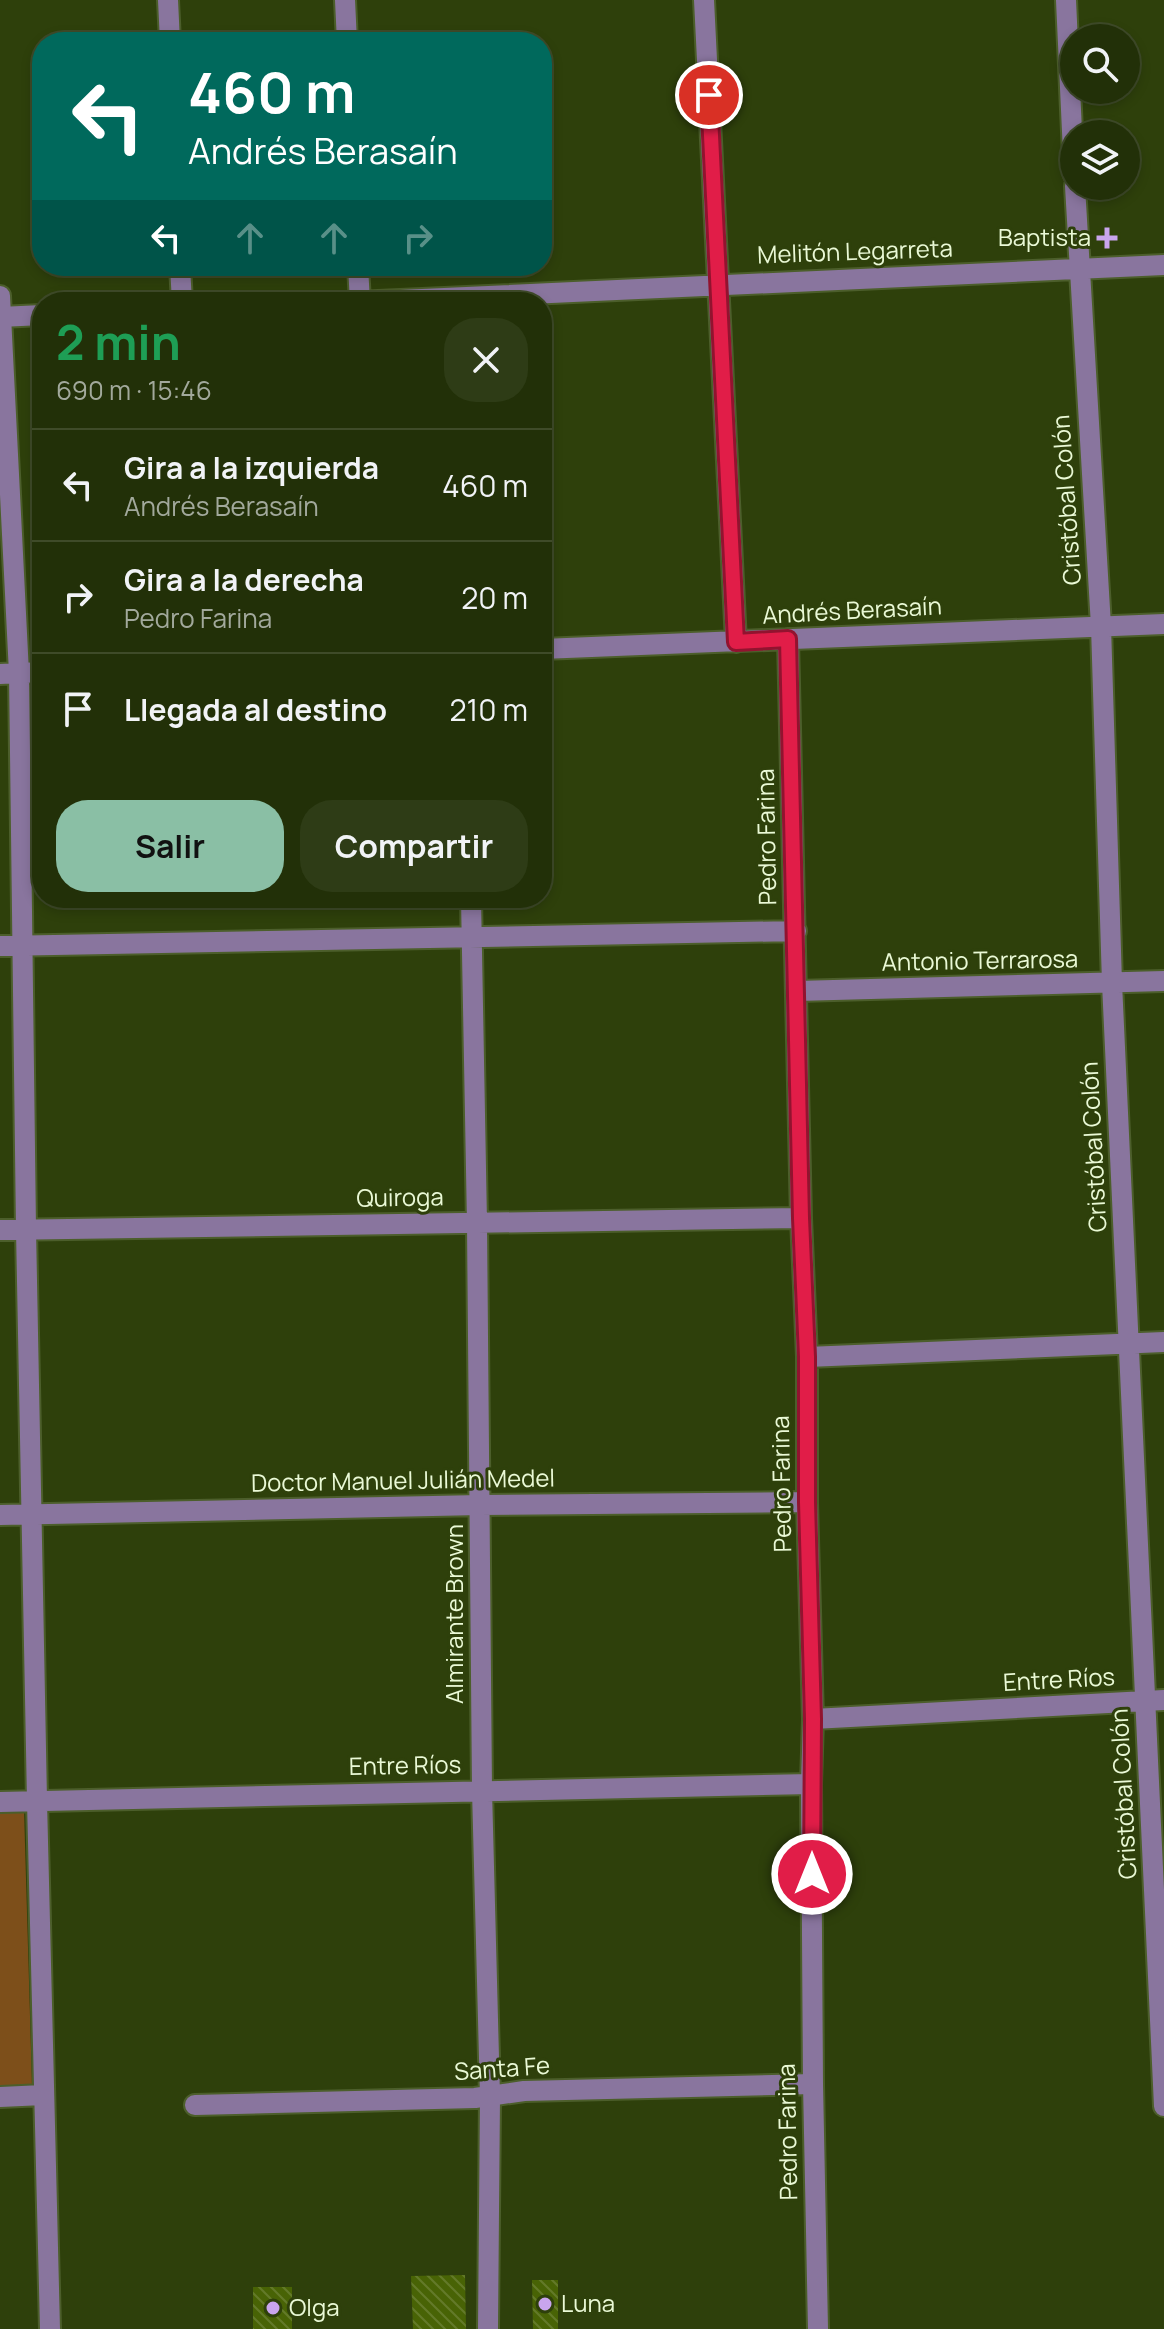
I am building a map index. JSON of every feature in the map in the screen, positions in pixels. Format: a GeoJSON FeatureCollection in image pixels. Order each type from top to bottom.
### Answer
{"type":"FeatureCollection","features":[{"type":"Feature","properties":{"kind":"street"},"geometry":{"type":"LineString","coordinates":[[168,0],[170,32]]}},
{"type":"Feature","properties":{"kind":"street"},"geometry":{"type":"LineString","coordinates":[[345,0],[347,32]]}},
{"type":"Feature","properties":{"kind":"street"},"geometry":{"type":"LineString","coordinates":[[704,0],[736,642]]}},
{"type":"Feature","properties":{"kind":"street"},"geometry":{"type":"LineString","coordinates":[[1066,0],[1071,120]]}},
{"type":"Feature","properties":{"kind":"street","name":"Cristóbal Colón"},"geometry":{"type":"LineString","coordinates":[[1076,200],[1101,626],[1112,983],[1129,1344],[1155,1701],[1164,2106]]}},
{"type":"Feature","properties":{"kind":"street","name":"Melitón Legarreta"},"geometry":{"type":"LineString","coordinates":[[552,292],[1164,265]]}},
{"type":"Feature","properties":{"kind":"street"},"geometry":{"type":"LineString","coordinates":[[0,296],[10,674],[23,945],[37,1801],[50,2329]]}},
{"type":"Feature","properties":{"kind":"street"},"geometry":{"type":"LineString","coordinates":[[0,317],[32,315]]}},
{"type":"Feature","properties":{"kind":"street","name":"Andrés Berasaín"},"geometry":{"type":"LineString","coordinates":[[552,649],[1164,624]]}},
{"type":"Feature","properties":{"kind":"street","name":"Pedro Farina"},"geometry":{"type":"LineString","coordinates":[[788,639],[807,1357],[818,2329]]}},
{"type":"Feature","properties":{"kind":"street"},"geometry":{"type":"LineString","coordinates":[[10,674],[32,673]]}},
{"type":"Feature","properties":{"kind":"street","name":"Almirante Brown"},"geometry":{"type":"LineString","coordinates":[[471,908],[482,1790],[490,2096],[488,2329]]}},
{"type":"Feature","properties":{"kind":"street"},"geometry":{"type":"LineString","coordinates":[[0,946],[796,931]]}},
{"type":"Feature","properties":{"kind":"street","name":"Antonio Terrarosa"},"geometry":{"type":"LineString","coordinates":[[797,991],[1164,981]]}},
{"type":"Feature","properties":{"kind":"street","name":"Quiroga"},"geometry":{"type":"LineString","coordinates":[[0,1230],[801,1218]]}},
{"type":"Feature","properties":{"kind":"street"},"geometry":{"type":"LineString","coordinates":[[807,1357],[1164,1342]]}},
{"type":"Feature","properties":{"kind":"street","name":"Doctor Manuel Julián Medel"},"geometry":{"type":"LineString","coordinates":[[0,1515],[807,1502]]}},
{"type":"Feature","properties":{"kind":"street","name":"Entre Ríos"},"geometry":{"type":"LineString","coordinates":[[813,1719],[1155,1701]]}},
{"type":"Feature","properties":{"kind":"street","name":"Entre Ríos"},"geometry":{"type":"LineString","coordinates":[[0,1802],[811,1784]]}},
{"type":"Feature","properties":{"kind":"street","name":"Santa Fe"},"geometry":{"type":"LineString","coordinates":[[195,2105],[490,2096],[524,2091],[813,2084]]}},
{"type":"Feature","properties":{"kind":"street"},"geometry":{"type":"LineString","coordinates":[[0,2097],[43,2095]]}},
{"type":"Feature","properties":{"kind":"shaded area"},"geometry":{"type":"Polygon","coordinates":[[[24,1810],[32,2085],[0,2086],[0,1811],[24,1810]]]}},
{"type":"Feature","properties":{"kind":"building"},"geometry":{"type":"Polygon","coordinates":[[[465,2275],[466,2329],[413,2329],[411,2276],[465,2275]]]}},
{"type":"Feature","properties":{"kind":"building","name":"Luna"},"geometry":{"type":"Polygon","coordinates":[[[532,2280],[558,2280],[558,2329],[533,2329],[532,2280]]]}},
{"type":"Feature","properties":{"kind":"building","name":"Olga"},"geometry":{"type":"Polygon","coordinates":[[[253,2287],[292,2287],[292,2329],[253,2329],[253,2287]]]}},
{"type":"Feature","properties":{"kind":"place","name":"Baptista"},"geometry":{"type":"Point","coordinates":[1107,238]}},
{"type":"Feature","properties":{"kind":"place","name":"Luna"},"geometry":{"type":"Point","coordinates":[545,2304]}},
{"type":"Feature","properties":{"kind":"place","name":"Olga"},"geometry":{"type":"Point","coordinates":[273,2308]}},
{"type":"Feature","properties":{"kind":"route"},"geometry":{"type":"LineString","coordinates":[[709,95],[736,642],[788,639],[807,1357],[807,1502],[813,1719],[812,1874]]}}]}
